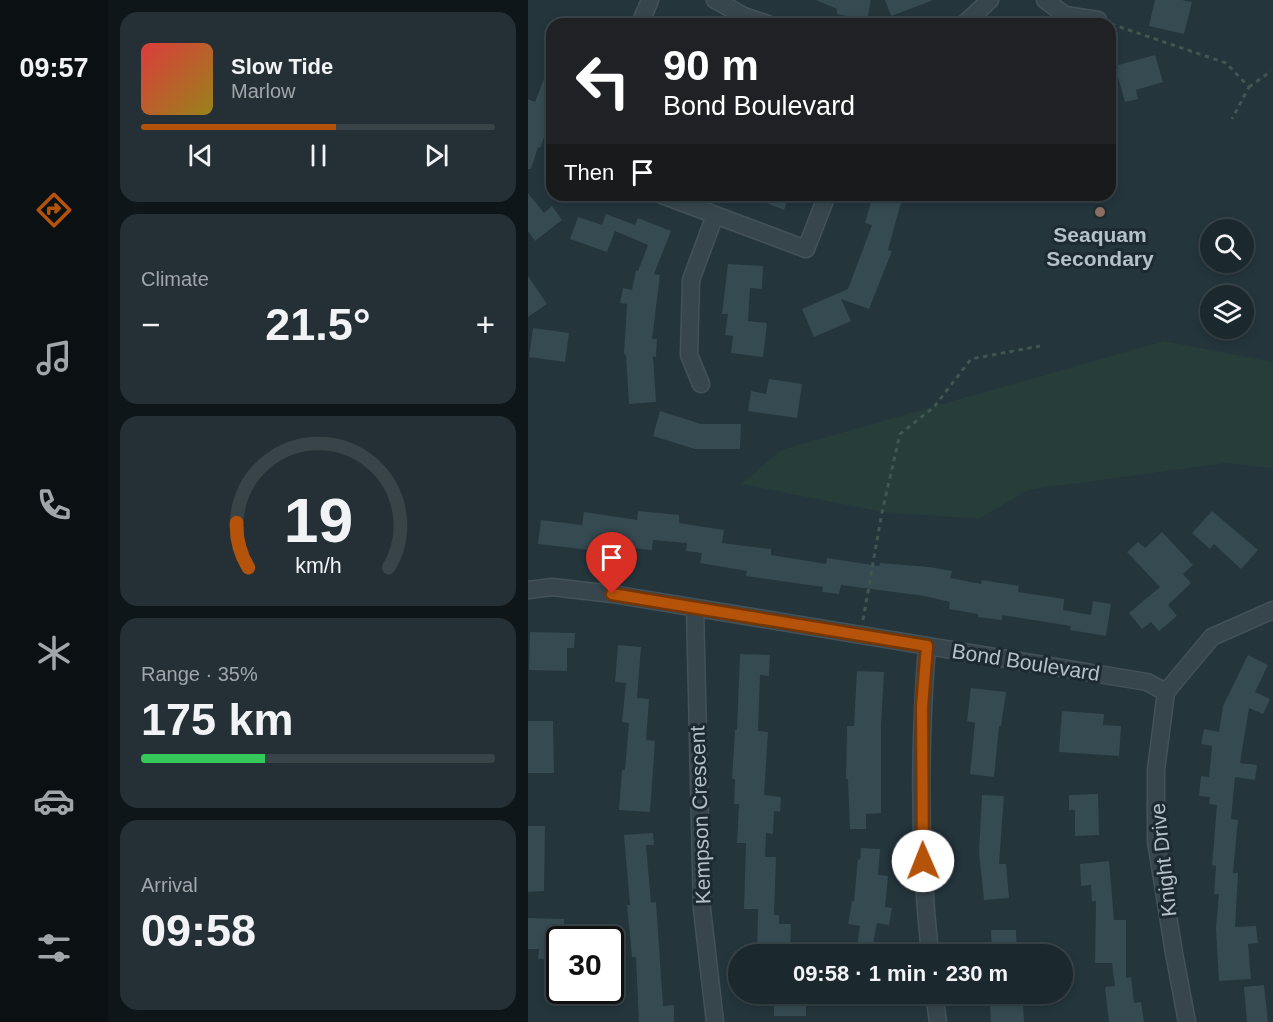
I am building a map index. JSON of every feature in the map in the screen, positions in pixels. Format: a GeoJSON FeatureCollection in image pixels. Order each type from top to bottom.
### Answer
{"type":"FeatureCollection","features":[{"type":"Feature","properties":{"kind":"street"},"geometry":{"type":"LineString","coordinates":[[642,18],[650,0]]}},
{"type":"Feature","properties":{"kind":"street"},"geometry":{"type":"LineString","coordinates":[[715,0],[750,18]]}},
{"type":"Feature","properties":{"kind":"street"},"geometry":{"type":"LineString","coordinates":[[970,18],[990,0]]}},
{"type":"Feature","properties":{"kind":"street"},"geometry":{"type":"LineString","coordinates":[[1045,0],[1065,15],[1085,18]]}},
{"type":"Feature","properties":{"kind":"street"},"geometry":{"type":"LineString","coordinates":[[678,201],[806,249],[824,201]]}},
{"type":"Feature","properties":{"kind":"street"},"geometry":{"type":"LineString","coordinates":[[701,384],[689,355],[691,280],[715,215]]}},
{"type":"Feature","properties":{"kind":"street","name":"Bond Boulevard"},"geometry":{"type":"LineString","coordinates":[[528,590],[552,586],[695,608],[1147,682],[1166,692]]}},
{"type":"Feature","properties":{"kind":"street","name":"Kempson Crescent"},"geometry":{"type":"LineString","coordinates":[[695,608],[702,909],[715,1022]]}},
{"type":"Feature","properties":{"kind":"street"},"geometry":{"type":"LineString","coordinates":[[1166,692],[1212,637],[1273,610]]}},
{"type":"Feature","properties":{"kind":"street"},"geometry":{"type":"LineString","coordinates":[[927,646],[922,707],[922,827],[929,944]]}},
{"type":"Feature","properties":{"kind":"street","name":"Knight Drive"},"geometry":{"type":"LineString","coordinates":[[1166,692],[1156,770],[1156,841],[1187,1022]]}},
{"type":"Feature","properties":{"kind":"street"},"geometry":{"type":"LineString","coordinates":[[936,1004],[938,1022]]}},
{"type":"Feature","properties":{"kind":"path"},"geometry":{"type":"LineString","coordinates":[[1116,26],[1226,63],[1249,87]]}},
{"type":"Feature","properties":{"kind":"path"},"geometry":{"type":"LineString","coordinates":[[1232,119],[1249,87],[1271,71]]}},
{"type":"Feature","properties":{"kind":"path"},"geometry":{"type":"LineString","coordinates":[[861,628],[882,512],[900,434],[934,407],[971,359],[1040,346]]}},
{"type":"Feature","properties":{"kind":"green space"},"geometry":{"type":"Polygon","coordinates":[[[1164,341],[1273,362],[1273,468],[1225,463],[1028,490],[979,519],[882,512],[741,484],[781,450],[1164,341]]]}},
{"type":"Feature","properties":{"kind":"building"},"geometry":{"type":"Polygon","coordinates":[[[816,0],[871,0],[867,18],[837,14],[837,9],[816,0]]]}},
{"type":"Feature","properties":{"kind":"building"},"geometry":{"type":"Polygon","coordinates":[[[885,0],[931,0],[931,1],[891,16],[885,0]]]}},
{"type":"Feature","properties":{"kind":"building"},"geometry":{"type":"Polygon","coordinates":[[[1155,0],[1192,2],[1184,34],[1149,26],[1155,0]]]}},
{"type":"Feature","properties":{"kind":"building"},"geometry":{"type":"Polygon","coordinates":[[[1155,55],[1163,82],[1136,90],[1138,99],[1125,102],[1116,66],[1155,55]]]}},
{"type":"Feature","properties":{"kind":"building"},"geometry":{"type":"Polygon","coordinates":[[[546,73],[546,132],[531,169],[528,169],[528,99],[535,102],[546,73]]]}},
{"type":"Feature","properties":{"kind":"building"},"geometry":{"type":"Polygon","coordinates":[[[528,193],[544,213],[552,206],[562,220],[535,241],[528,231],[528,193]]]}},
{"type":"Feature","properties":{"kind":"building"},"geometry":{"type":"Polygon","coordinates":[[[761,201],[787,201],[784,210],[761,201]]]}},
{"type":"Feature","properties":{"kind":"building"},"geometry":{"type":"Polygon","coordinates":[[[871,201],[901,201],[888,250],[892,251],[869,309],[841,299],[851,321],[814,337],[802,309],[848,289],[872,225],[865,223],[871,201]]]}},
{"type":"Feature","properties":{"kind":"building"},"geometry":{"type":"Polygon","coordinates":[[[606,214],[635,225],[638,218],[671,231],[654,274],[660,275],[652,339],[657,339],[656,357],[653,356],[656,402],[629,404],[626,355],[624,354],[627,304],[620,303],[623,288],[632,290],[636,270],[638,271],[648,245],[615,231],[607,252],[570,239],[578,217],[602,225],[606,214]]]}},
{"type":"Feature","properties":{"kind":"building"},"geometry":{"type":"Polygon","coordinates":[[[728,264],[763,266],[762,289],[750,288],[748,321],[767,323],[763,357],[731,353],[733,336],[725,335],[728,314],[722,314],[728,264]]]}},
{"type":"Feature","properties":{"kind":"building"},"geometry":{"type":"Polygon","coordinates":[[[528,276],[547,304],[528,317],[528,276]]]}},
{"type":"Feature","properties":{"kind":"building"},"geometry":{"type":"Polygon","coordinates":[[[533,328],[569,333],[565,362],[529,357],[533,328]]]}},
{"type":"Feature","properties":{"kind":"building"},"geometry":{"type":"Polygon","coordinates":[[[769,379],[802,384],[797,418],[748,411],[751,391],[766,394],[769,379]]]}},
{"type":"Feature","properties":{"kind":"building"},"geometry":{"type":"Polygon","coordinates":[[[660,411],[701,424],[741,424],[740,449],[695,449],[653,436],[660,411]]]}},
{"type":"Feature","properties":{"kind":"building"},"geometry":{"type":"Polygon","coordinates":[[[638,511],[679,515],[679,523],[724,530],[722,543],[771,549],[771,555],[826,564],[827,558],[879,566],[880,563],[952,571],[950,578],[981,584],[982,580],[1019,586],[1018,592],[1064,599],[1063,610],[1091,615],[1093,601],[1111,604],[1106,636],[1070,630],[1071,626],[1002,615],[1002,620],[978,617],[978,614],[949,609],[950,602],[924,596],[841,585],[839,594],[822,592],[823,587],[746,576],[747,571],[700,563],[702,553],[686,551],[687,543],[653,540],[652,550],[624,547],[624,550],[591,545],[590,550],[538,544],[541,520],[582,525],[584,512],[637,520],[638,511]]]}},
{"type":"Feature","properties":{"kind":"building"},"geometry":{"type":"Polygon","coordinates":[[[1212,511],[1258,550],[1241,569],[1214,544],[1210,549],[1192,533],[1212,511]]]}},
{"type":"Feature","properties":{"kind":"building"},"geometry":{"type":"Polygon","coordinates":[[[1162,532],[1193,565],[1183,574],[1191,583],[1168,605],[1177,616],[1159,631],[1151,622],[1142,629],[1129,613],[1160,587],[1127,552],[1138,542],[1145,548],[1162,532]]]}},
{"type":"Feature","properties":{"kind":"building"},"geometry":{"type":"Polygon","coordinates":[[[530,632],[575,633],[574,648],[567,648],[567,671],[529,670],[530,632]]]}},
{"type":"Feature","properties":{"kind":"building"},"geometry":{"type":"Polygon","coordinates":[[[618,645],[641,647],[637,698],[649,699],[646,740],[655,741],[650,812],[619,810],[629,723],[622,722],[626,683],[615,682],[618,645]]]}},
{"type":"Feature","properties":{"kind":"building"},"geometry":{"type":"Polygon","coordinates":[[[740,654],[770,655],[769,676],[760,675],[758,731],[768,732],[764,795],[781,797],[780,812],[774,811],[773,834],[766,833],[765,857],[776,857],[774,915],[779,915],[779,924],[791,924],[790,944],[757,944],[758,909],[744,909],[746,843],[737,843],[739,804],[734,804],[735,779],[732,779],[735,730],[737,730],[740,654]]]}},
{"type":"Feature","properties":{"kind":"building"},"geometry":{"type":"Polygon","coordinates":[[[1248,655],[1268,665],[1255,692],[1270,699],[1263,714],[1249,708],[1240,763],[1257,765],[1255,780],[1235,777],[1231,819],[1238,820],[1233,873],[1238,873],[1235,927],[1256,926],[1258,943],[1248,944],[1251,979],[1219,981],[1216,928],[1219,894],[1214,894],[1216,866],[1212,865],[1217,805],[1209,804],[1210,797],[1199,796],[1201,776],[1209,777],[1212,746],[1201,744],[1204,729],[1219,732],[1223,706],[1248,655]]]}},
{"type":"Feature","properties":{"kind":"building"},"geometry":{"type":"Polygon","coordinates":[[[857,671],[884,672],[881,726],[881,813],[866,814],[866,829],[850,829],[848,779],[846,779],[847,726],[854,726],[857,671]]]}},
{"type":"Feature","properties":{"kind":"building"},"geometry":{"type":"Polygon","coordinates":[[[971,688],[1006,692],[1001,726],[999,726],[994,777],[970,774],[975,723],[967,721],[971,688]]]}},
{"type":"Feature","properties":{"kind":"building"},"geometry":{"type":"Polygon","coordinates":[[[1062,711],[1104,714],[1103,725],[1121,726],[1119,756],[1059,752],[1062,711]]]}},
{"type":"Feature","properties":{"kind":"building"},"geometry":{"type":"Polygon","coordinates":[[[528,721],[553,721],[554,773],[528,773],[528,721]]]}},
{"type":"Feature","properties":{"kind":"building"},"geometry":{"type":"Polygon","coordinates":[[[1098,794],[1099,835],[1075,836],[1075,810],[1069,810],[1069,795],[1098,794]]]}},
{"type":"Feature","properties":{"kind":"building"},"geometry":{"type":"Polygon","coordinates":[[[982,795],[1004,796],[999,864],[1006,864],[1009,898],[984,900],[979,852],[982,795]]]}},
{"type":"Feature","properties":{"kind":"building"},"geometry":{"type":"Polygon","coordinates":[[[528,826],[545,826],[544,891],[528,892],[528,826]]]}},
{"type":"Feature","properties":{"kind":"building"},"geometry":{"type":"Polygon","coordinates":[[[653,833],[654,845],[646,845],[651,903],[656,902],[663,1006],[674,1005],[674,1022],[639,1022],[636,957],[632,957],[627,905],[630,905],[624,835],[653,833]]]}},
{"type":"Feature","properties":{"kind":"building"},"geometry":{"type":"Polygon","coordinates":[[[861,848],[880,849],[878,875],[888,876],[885,907],[892,908],[889,925],[877,923],[873,944],[857,944],[860,926],[848,924],[852,901],[854,901],[858,859],[860,860],[861,848]]]}},
{"type":"Feature","properties":{"kind":"building"},"geometry":{"type":"Polygon","coordinates":[[[1109,861],[1114,920],[1126,920],[1126,978],[1131,977],[1134,1003],[1141,1002],[1144,1022],[1109,1022],[1105,987],[1115,986],[1112,963],[1095,963],[1096,901],[1092,901],[1091,885],[1081,886],[1080,864],[1109,861]]]}},
{"type":"Feature","properties":{"kind":"building"},"geometry":{"type":"Polygon","coordinates":[[[528,918],[564,919],[564,926],[546,926],[546,959],[538,959],[539,949],[528,949],[528,918]]]}},
{"type":"Feature","properties":{"kind":"building"},"geometry":{"type":"Polygon","coordinates":[[[991,930],[1016,930],[1017,944],[992,944],[991,930]]]}},
{"type":"Feature","properties":{"kind":"building"},"geometry":{"type":"Polygon","coordinates":[[[1264,985],[1268,1022],[1247,1022],[1244,987],[1264,985]]]}},
{"type":"Feature","properties":{"kind":"building"},"geometry":{"type":"Polygon","coordinates":[[[774,1004],[806,1004],[806,1016],[774,1016],[774,1004]]]}},
{"type":"Feature","properties":{"kind":"building"},"geometry":{"type":"Polygon","coordinates":[[[1023,1004],[1024,1022],[991,1022],[990,1005],[1023,1004]]]}},
{"type":"Feature","properties":{"kind":"place","name":"Seaquam Secondary"},"geometry":{"type":"Point","coordinates":[1100,212]}},
{"type":"Feature","properties":{"kind":"route"},"geometry":{"type":"LineString","coordinates":[[612,594],[927,646],[922,707],[923,861]]}}]}
